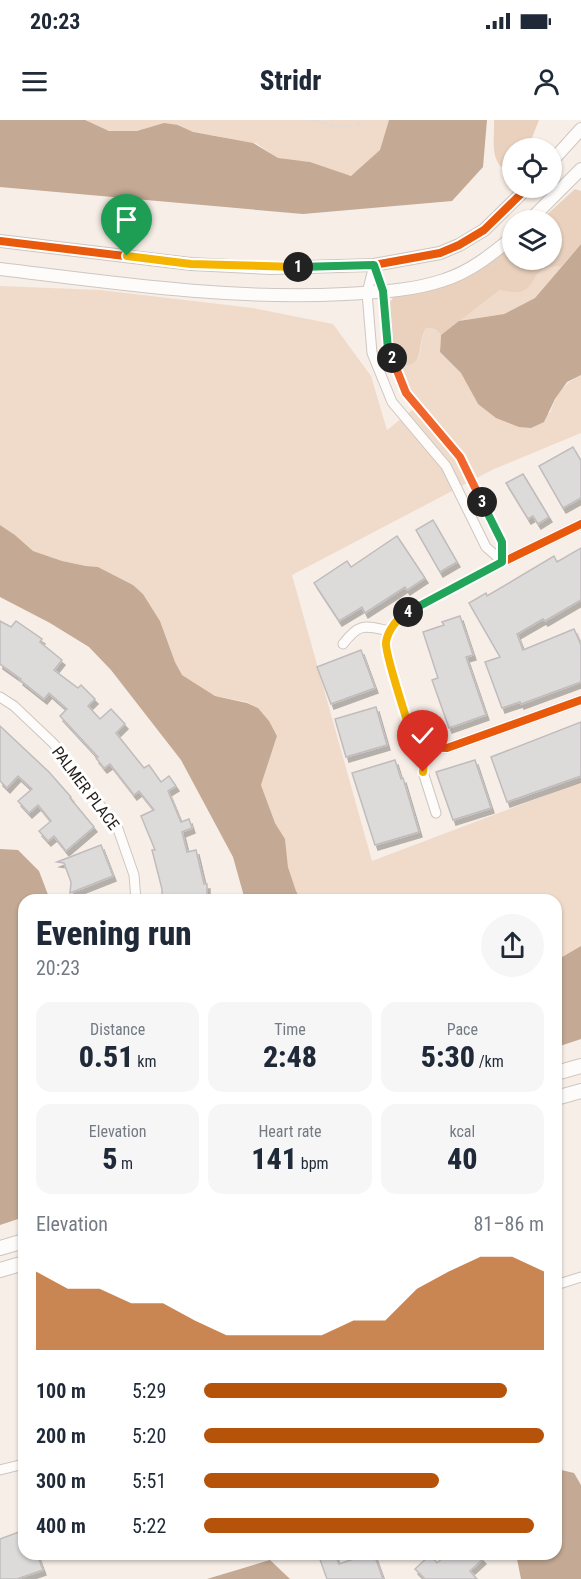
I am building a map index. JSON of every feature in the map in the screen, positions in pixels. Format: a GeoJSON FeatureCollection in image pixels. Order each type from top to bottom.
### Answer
{"type":"FeatureCollection","features":[{"type":"Feature","properties":{"kind":"main road"},"geometry":{"type":"LineString","coordinates":[[562,1071],[581,1066]]}},
{"type":"Feature","properties":{"kind":"main road"},"geometry":{"type":"LineString","coordinates":[[562,1096],[581,1090]]}},
{"type":"Feature","properties":{"kind":"main road"},"geometry":{"type":"LineString","coordinates":[[0,1248],[18,1243]]}},
{"type":"Feature","properties":{"kind":"main road"},"geometry":{"type":"LineString","coordinates":[[0,1270],[18,1265]]}},
{"type":"Feature","properties":{"kind":"street"},"geometry":{"type":"LineString","coordinates":[[562,150],[581,129]]}},
{"type":"Feature","properties":{"kind":"street"},"geometry":{"type":"LineString","coordinates":[[540,210],[581,169]]}},
{"type":"Feature","properties":{"kind":"street"},"geometry":{"type":"LineString","coordinates":[[0,241],[191,264],[271,268],[374,265],[440,253],[459,245],[484,230],[517,198]]}},
{"type":"Feature","properties":{"kind":"street"},"geometry":{"type":"LineString","coordinates":[[0,269],[194,292],[274,296],[367,293],[410,288],[452,277],[502,245]]}},
{"type":"Feature","properties":{"kind":"street"},"geometry":{"type":"LineString","coordinates":[[374,265],[383,291],[388,349],[406,393],[460,457],[502,542],[502,562]]}},
{"type":"Feature","properties":{"kind":"street"},"geometry":{"type":"LineString","coordinates":[[374,265],[367,293],[372,353],[392,402],[446,466],[486,547],[502,562]]}},
{"type":"Feature","properties":{"kind":"street"},"geometry":{"type":"LineString","coordinates":[[477,528],[492,521]]}},
{"type":"Feature","properties":{"kind":"street"},"geometry":{"type":"LineString","coordinates":[[581,524],[403,614],[390,631],[385,643],[411,734],[419,742],[431,748],[447,748],[581,700]]}},
{"type":"Feature","properties":{"kind":"street"},"geometry":{"type":"LineString","coordinates":[[344,644],[353,631],[363,627],[390,631]]}},
{"type":"Feature","properties":{"kind":"street","name":"PALMER PLACE"},"geometry":{"type":"LineString","coordinates":[[0,697],[14,706],[54,744],[118,829],[134,875],[136,894]]}},
{"type":"Feature","properties":{"kind":"street"},"geometry":{"type":"LineString","coordinates":[[431,748],[424,761],[423,772],[436,813]]}},
{"type":"Feature","properties":{"kind":"street"},"geometry":{"type":"LineString","coordinates":[[562,1283],[581,1277]]}},
{"type":"Feature","properties":{"kind":"street"},"geometry":{"type":"LineString","coordinates":[[0,1470],[18,1466]]}},
{"type":"Feature","properties":{"kind":"path"},"geometry":{"type":"LineString","coordinates":[[311,120],[348,127],[356,126],[364,120]]}},
{"type":"Feature","properties":{"kind":"shaded area"},"geometry":{"type":"Polygon","coordinates":[[[0,120],[85,120],[109,131],[137,131],[164,123],[178,125],[193,132],[253,143],[278,158],[310,162],[351,176],[380,150],[389,120],[487,120],[483,167],[452,201],[303,214],[0,187],[0,120]]]}},
{"type":"Feature","properties":{"kind":"shaded area"},"geometry":{"type":"Polygon","coordinates":[[[82,120],[394,120],[386,146],[360,177],[346,175],[305,161],[281,161],[256,143],[241,144],[217,136],[194,133],[179,125],[166,125],[154,132],[113,132],[82,120]]]}},
{"type":"Feature","properties":{"kind":"shaded area"},"geometry":{"type":"Polygon","coordinates":[[[494,120],[539,120],[532,138],[502,138],[502,167],[496,159],[494,120]]]}},
{"type":"Feature","properties":{"kind":"shaded area"},"geometry":{"type":"Polygon","coordinates":[[[575,189],[581,191],[581,244],[562,266],[562,210],[552,210],[575,189]]]}},
{"type":"Feature","properties":{"kind":"shaded area"},"geometry":{"type":"Polygon","coordinates":[[[581,244],[581,375],[567,382],[555,399],[544,422],[531,428],[519,427],[496,418],[478,404],[461,373],[440,352],[441,335],[459,321],[504,314],[535,298],[559,270],[562,270],[562,266],[581,244]]]}},
{"type":"Feature","properties":{"kind":"shaded area"},"geometry":{"type":"Polygon","coordinates":[[[502,254],[502,270],[542,270],[525,290],[512,292],[500,290],[441,335],[435,329],[426,328],[416,361],[404,365],[393,362],[387,307],[394,296],[440,287],[486,266],[502,254]]]}},
{"type":"Feature","properties":{"kind":"shaded area"},"geometry":{"type":"Polygon","coordinates":[[[540,270],[558,270],[535,298],[504,314],[459,321],[500,290],[529,286],[540,270]]]}},
{"type":"Feature","properties":{"kind":"shaded area"},"geometry":{"type":"Polygon","coordinates":[[[0,286],[100,290],[253,308],[333,324],[371,376],[387,430],[417,406],[393,362],[404,365],[416,361],[426,328],[435,329],[441,335],[440,352],[461,373],[478,404],[550,413],[561,390],[581,375],[581,433],[494,469],[292,575],[372,861],[581,782],[581,946],[562,957],[562,894],[298,894],[288,867],[285,839],[275,823],[261,785],[277,736],[258,708],[247,702],[215,696],[182,675],[160,621],[143,594],[133,585],[98,567],[62,561],[33,551],[0,525],[0,286]]]}},
{"type":"Feature","properties":{"kind":"shaded area"},"geometry":{"type":"Polygon","coordinates":[[[0,525],[33,551],[62,561],[98,567],[133,585],[143,594],[160,621],[182,675],[215,696],[247,703],[258,708],[269,721],[277,736],[261,785],[275,823],[285,839],[288,867],[298,894],[243,894],[233,857],[181,760],[111,670],[89,647],[50,623],[0,597],[0,525]]]}},
{"type":"Feature","properties":{"kind":"shaded area"},"geometry":{"type":"Polygon","coordinates":[[[0,849],[18,850],[39,871],[48,894],[18,894],[18,1219],[0,1225],[0,849]]]}},
{"type":"Feature","properties":{"kind":"shaded area"},"geometry":{"type":"Polygon","coordinates":[[[581,946],[581,1039],[562,1045],[562,957],[581,946]]]}},
{"type":"Feature","properties":{"kind":"shaded area"},"geometry":{"type":"Polygon","coordinates":[[[562,1470],[574,1473],[581,1485],[581,1579],[521,1579],[517,1560],[562,1560],[562,1470]]]}},
{"type":"Feature","properties":{"kind":"shaded area"},"geometry":{"type":"Polygon","coordinates":[[[270,1560],[290,1579],[207,1579],[270,1560]]]}},
{"type":"Feature","properties":{"kind":"building"},"geometry":{"type":"Polygon","coordinates":[[[573,447],[581,461],[581,498],[563,508],[539,466],[573,447]]]}},
{"type":"Feature","properties":{"kind":"building"},"geometry":{"type":"Polygon","coordinates":[[[523,474],[549,517],[538,524],[533,516],[528,519],[506,483],[523,474]]]}},
{"type":"Feature","properties":{"kind":"building"},"geometry":{"type":"Polygon","coordinates":[[[433,520],[457,562],[440,572],[416,530],[433,520]]]}},
{"type":"Feature","properties":{"kind":"building"},"geometry":{"type":"Polygon","coordinates":[[[397,536],[425,578],[407,590],[405,587],[365,613],[362,607],[339,621],[314,583],[347,561],[351,567],[397,536]]]}},
{"type":"Feature","properties":{"kind":"building"},"geometry":{"type":"Polygon","coordinates":[[[581,548],[581,600],[517,634],[523,650],[574,629],[581,645],[581,682],[521,704],[520,702],[502,708],[485,662],[500,657],[469,603],[486,593],[487,596],[554,556],[557,562],[581,548]]]}},
{"type":"Feature","properties":{"kind":"building"},"geometry":{"type":"Polygon","coordinates":[[[460,616],[473,655],[466,657],[486,715],[449,728],[432,680],[438,678],[423,632],[444,625],[442,622],[460,616]]]}},
{"type":"Feature","properties":{"kind":"building"},"geometry":{"type":"Polygon","coordinates":[[[0,621],[11,627],[16,621],[42,639],[40,642],[62,660],[54,670],[78,688],[81,685],[95,699],[88,706],[100,719],[111,709],[125,724],[116,733],[144,768],[149,765],[161,782],[169,776],[176,786],[168,791],[181,822],[189,819],[192,828],[182,832],[187,852],[196,850],[204,884],[207,884],[207,894],[162,894],[152,850],[155,850],[141,816],[154,810],[139,791],[134,795],[110,764],[104,768],[96,758],[98,757],[60,716],[67,709],[49,693],[44,699],[0,664],[0,621]]]}},
{"type":"Feature","properties":{"kind":"building"},"geometry":{"type":"Polygon","coordinates":[[[361,650],[375,688],[331,704],[317,667],[361,650]]]}},
{"type":"Feature","properties":{"kind":"building"},"geometry":{"type":"Polygon","coordinates":[[[376,707],[387,745],[346,757],[335,719],[376,707]]]}},
{"type":"Feature","properties":{"kind":"building"},"geometry":{"type":"Polygon","coordinates":[[[581,722],[581,776],[507,802],[491,757],[581,722]]]}},
{"type":"Feature","properties":{"kind":"building"},"geometry":{"type":"Polygon","coordinates":[[[0,726],[49,772],[94,827],[66,851],[54,836],[48,841],[39,831],[51,821],[38,805],[29,813],[18,801],[32,789],[18,776],[7,788],[0,781],[0,726]]]}},
{"type":"Feature","properties":{"kind":"building"},"geometry":{"type":"Polygon","coordinates":[[[395,760],[401,779],[403,778],[419,832],[375,845],[352,773],[395,760]]]}},
{"type":"Feature","properties":{"kind":"building"},"geometry":{"type":"Polygon","coordinates":[[[475,760],[491,808],[453,820],[436,772],[475,760]]]}},
{"type":"Feature","properties":{"kind":"building"},"geometry":{"type":"Polygon","coordinates":[[[101,845],[113,876],[70,893],[71,882],[64,863],[57,862],[101,845]]]}},
{"type":"Feature","properties":{"kind":"building"},"geometry":{"type":"Polygon","coordinates":[[[18,1532],[18,1560],[39,1560],[43,1570],[17,1579],[0,1579],[0,1539],[18,1532]]]}},
{"type":"Feature","properties":{"kind":"building"},"geometry":{"type":"Polygon","coordinates":[[[320,1560],[337,1560],[339,1564],[351,1560],[376,1560],[383,1579],[327,1579],[320,1560]]]}},
{"type":"Feature","properties":{"kind":"building"},"geometry":{"type":"Polygon","coordinates":[[[425,1560],[434,1560],[437,1563],[440,1560],[482,1560],[470,1571],[477,1579],[425,1579],[415,1569],[425,1560]]]}},
{"type":"Feature","properties":{"kind":"cycle path"},"geometry":{"type":"LineString","coordinates":[[0,241],[191,264],[271,268],[374,265],[440,253],[459,245],[484,230],[517,198]]}},
{"type":"Feature","properties":{"kind":"cycle path"},"geometry":{"type":"LineString","coordinates":[[581,524],[403,614],[391,628],[385,643],[411,734],[419,741],[431,746],[447,748],[581,700]]}},
{"type":"Feature","properties":{"kind":"route"},"geometry":{"type":"LineString","coordinates":[[127,256],[191,264],[271,268],[374,265],[383,291],[388,349],[406,393],[460,457],[502,542],[502,562],[403,614],[391,628],[385,643],[411,734],[419,742],[431,748],[424,761],[423,772]]}}]}
